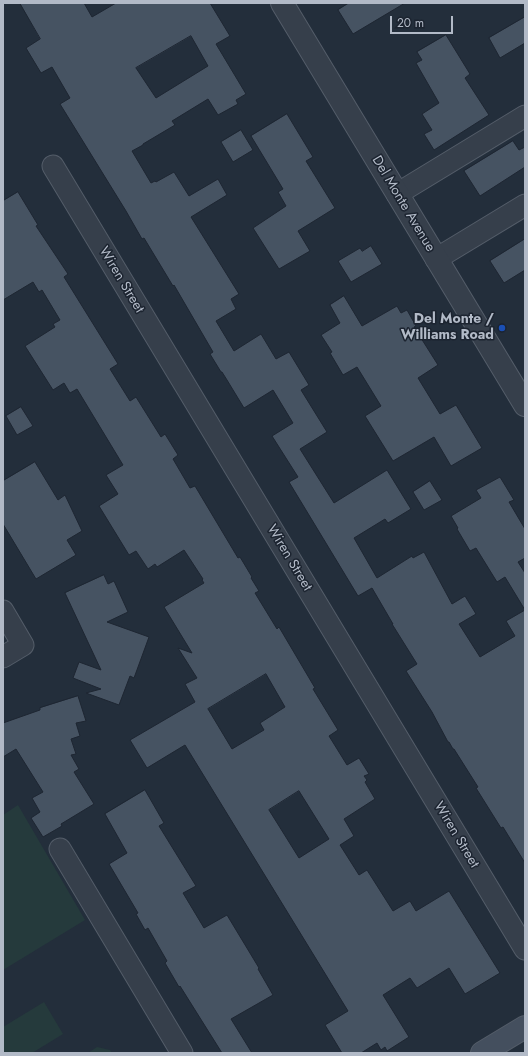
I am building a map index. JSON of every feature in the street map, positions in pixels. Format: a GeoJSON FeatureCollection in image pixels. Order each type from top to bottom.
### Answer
{"type":"FeatureCollection","features":[{"type":"Feature","properties":{"kind":"main road"},"geometry":{"type":"LineString","coordinates":[[482,1053],[525,1026]]}},
{"type":"Feature","properties":{"kind":"street","name":"Del Monte Avenue"},"geometry":{"type":"LineString","coordinates":[[282,3],[525,405]]}},
{"type":"Feature","properties":{"kind":"street"},"geometry":{"type":"LineString","coordinates":[[397,194],[525,116]]}},
{"type":"Feature","properties":{"kind":"street","name":"Wiren Street"},"geometry":{"type":"LineString","coordinates":[[53,166],[525,949]]}},
{"type":"Feature","properties":{"kind":"street"},"geometry":{"type":"LineString","coordinates":[[436,259],[525,206]]}},
{"type":"Feature","properties":{"kind":"street"},"geometry":{"type":"LineString","coordinates":[[3,611],[23,645],[3,657]]}},
{"type":"Feature","properties":{"kind":"street"},"geometry":{"type":"LineString","coordinates":[[60,849],[182,1053]]}},
{"type":"Feature","properties":{"kind":"green space"},"geometry":{"type":"Polygon","coordinates":[[[18,805],[85,920],[3,970],[3,815],[18,805]]]}},
{"type":"Feature","properties":{"kind":"green space"},"geometry":{"type":"Polygon","coordinates":[[[44,1002],[63,1034],[32,1053],[3,1053],[3,1027],[44,1002]]]}},
{"type":"Feature","properties":{"kind":"green space"},"geometry":{"type":"Polygon","coordinates":[[[97,1047],[110,1050],[112,1053],[88,1053],[97,1047]]]}},
{"type":"Feature","properties":{"kind":"building"},"geometry":{"type":"Polygon","coordinates":[[[20,3],[84,3],[92,17],[116,3],[210,3],[230,36],[216,44],[246,94],[236,100],[238,104],[218,115],[208,99],[172,121],[175,125],[132,151],[151,183],[156,182],[174,172],[189,196],[218,179],[227,195],[191,217],[239,294],[231,299],[236,309],[216,321],[234,351],[261,334],[276,359],[289,352],[309,385],[301,390],[327,432],[300,449],[334,503],[387,470],[411,509],[388,523],[385,519],[354,538],[377,578],[412,556],[413,558],[424,552],[452,604],[465,596],[476,614],[459,624],[480,657],[515,636],[506,621],[525,610],[525,863],[503,827],[501,828],[476,788],[478,787],[448,742],[432,712],[406,671],[417,664],[372,588],[358,596],[289,482],[298,477],[272,436],[293,423],[273,390],[244,408],[210,354],[213,352],[174,285],[173,286],[144,238],[142,239],[60,104],[70,98],[52,67],[41,73],[26,48],[40,39],[20,3]],[[191,36],[136,68],[156,98],[208,66],[191,36]]]}},
{"type":"Feature","properties":{"kind":"building"},"geometry":{"type":"Polygon","coordinates":[[[349,3],[405,3],[353,34],[338,10],[349,3]]]}},
{"type":"Feature","properties":{"kind":"building"},"geometry":{"type":"Polygon","coordinates":[[[525,17],[525,43],[500,58],[489,38],[525,17]]]}},
{"type":"Feature","properties":{"kind":"building"},"geometry":{"type":"Polygon","coordinates":[[[446,35],[470,74],[465,78],[489,115],[434,150],[424,134],[432,130],[422,114],[439,103],[416,63],[422,60],[417,52],[446,35]]]}},
{"type":"Feature","properties":{"kind":"building"},"geometry":{"type":"Polygon","coordinates":[[[287,114],[313,157],[306,161],[335,208],[298,231],[310,251],[279,269],[253,228],[286,206],[278,192],[283,189],[251,136],[287,114]]]}},
{"type":"Feature","properties":{"kind":"building"},"geometry":{"type":"Polygon","coordinates":[[[241,130],[253,150],[233,162],[221,142],[241,130]]]}},
{"type":"Feature","properties":{"kind":"building"},"geometry":{"type":"Polygon","coordinates":[[[513,141],[519,150],[525,147],[525,167],[480,196],[464,171],[513,141]]]}},
{"type":"Feature","properties":{"kind":"building"},"geometry":{"type":"Polygon","coordinates":[[[18,192],[38,225],[36,226],[68,274],[64,277],[118,364],[110,369],[130,401],[136,397],[161,437],[165,434],[178,455],[173,459],[190,488],[195,486],[238,558],[240,557],[252,577],[251,578],[259,591],[255,593],[277,629],[279,627],[315,688],[313,689],[338,730],[329,736],[347,765],[359,758],[369,774],[364,776],[367,780],[365,782],[375,799],[344,819],[354,836],[340,845],[359,875],[367,870],[393,911],[410,901],[416,911],[449,891],[500,973],[465,994],[449,968],[417,988],[410,978],[383,995],[409,1037],[387,1051],[385,1047],[381,1050],[377,1043],[361,1053],[342,1053],[325,1025],[348,1011],[185,745],[147,768],[130,740],[195,702],[185,684],[197,678],[178,648],[192,653],[164,607],[204,583],[202,580],[203,579],[184,550],[157,567],[155,564],[148,569],[136,551],[129,555],[99,506],[118,494],[106,475],[123,465],[77,389],[70,393],[64,383],[53,390],[25,346],[55,327],[53,324],[60,320],[42,290],[39,292],[33,282],[3,300],[3,201],[18,192]],[[266,674],[208,709],[232,749],[264,730],[260,723],[285,707],[266,674]],[[299,791],[269,810],[299,858],[329,839],[299,791]]]}},
{"type":"Feature","properties":{"kind":"building"},"geometry":{"type":"Polygon","coordinates":[[[525,239],[525,270],[504,283],[490,261],[525,239]]]}},
{"type":"Feature","properties":{"kind":"building"},"geometry":{"type":"Polygon","coordinates":[[[371,246],[382,264],[351,282],[338,261],[360,248],[362,251],[371,246]]]}},
{"type":"Feature","properties":{"kind":"building"},"geometry":{"type":"Polygon","coordinates":[[[344,296],[362,326],[397,306],[401,313],[407,310],[416,326],[414,327],[438,365],[418,378],[440,414],[456,405],[482,448],[451,466],[434,437],[393,461],[365,416],[381,406],[357,367],[343,375],[330,353],[332,352],[321,335],[340,323],[330,305],[344,296]]]}},
{"type":"Feature","properties":{"kind":"building"},"geometry":{"type":"Polygon","coordinates":[[[21,407],[33,426],[17,435],[6,416],[21,407]]]}},
{"type":"Feature","properties":{"kind":"building"},"geometry":{"type":"Polygon","coordinates":[[[35,462],[58,500],[65,495],[82,531],[67,540],[76,555],[36,579],[3,524],[3,481],[35,462]]]}},
{"type":"Feature","properties":{"kind":"building"},"geometry":{"type":"Polygon","coordinates":[[[500,477],[514,500],[509,502],[525,529],[525,558],[518,562],[525,573],[525,610],[505,577],[497,582],[476,548],[470,551],[451,516],[481,498],[476,490],[500,477]]]}},
{"type":"Feature","properties":{"kind":"building"},"geometry":{"type":"Polygon","coordinates":[[[430,481],[442,500],[424,510],[413,492],[430,481]]]}},
{"type":"Feature","properties":{"kind":"building"},"geometry":{"type":"Polygon","coordinates":[[[104,575],[108,584],[114,581],[128,612],[107,622],[149,637],[134,678],[130,676],[119,705],[86,693],[101,689],[73,678],[79,662],[101,670],[65,593],[104,575]]]}},
{"type":"Feature","properties":{"kind":"building"},"geometry":{"type":"Polygon","coordinates":[[[78,696],[86,721],[76,723],[80,736],[71,739],[76,754],[71,755],[79,769],[74,772],[94,804],[43,837],[31,818],[40,812],[32,798],[43,792],[16,749],[3,757],[3,723],[40,710],[40,708],[78,696]]]}},
{"type":"Feature","properties":{"kind":"building"},"geometry":{"type":"Polygon","coordinates":[[[145,790],[164,823],[159,826],[196,886],[183,893],[204,928],[227,915],[259,968],[258,969],[273,995],[231,1019],[252,1053],[222,1053],[180,986],[179,987],[165,963],[167,961],[148,928],[145,930],[136,914],[138,913],[109,864],[127,853],[105,814],[145,790]]]}},
{"type":"Feature","properties":{"kind":"place","name":"Del Monte / Williams Road"},"geometry":{"type":"Point","coordinates":[502,328]}}]}
